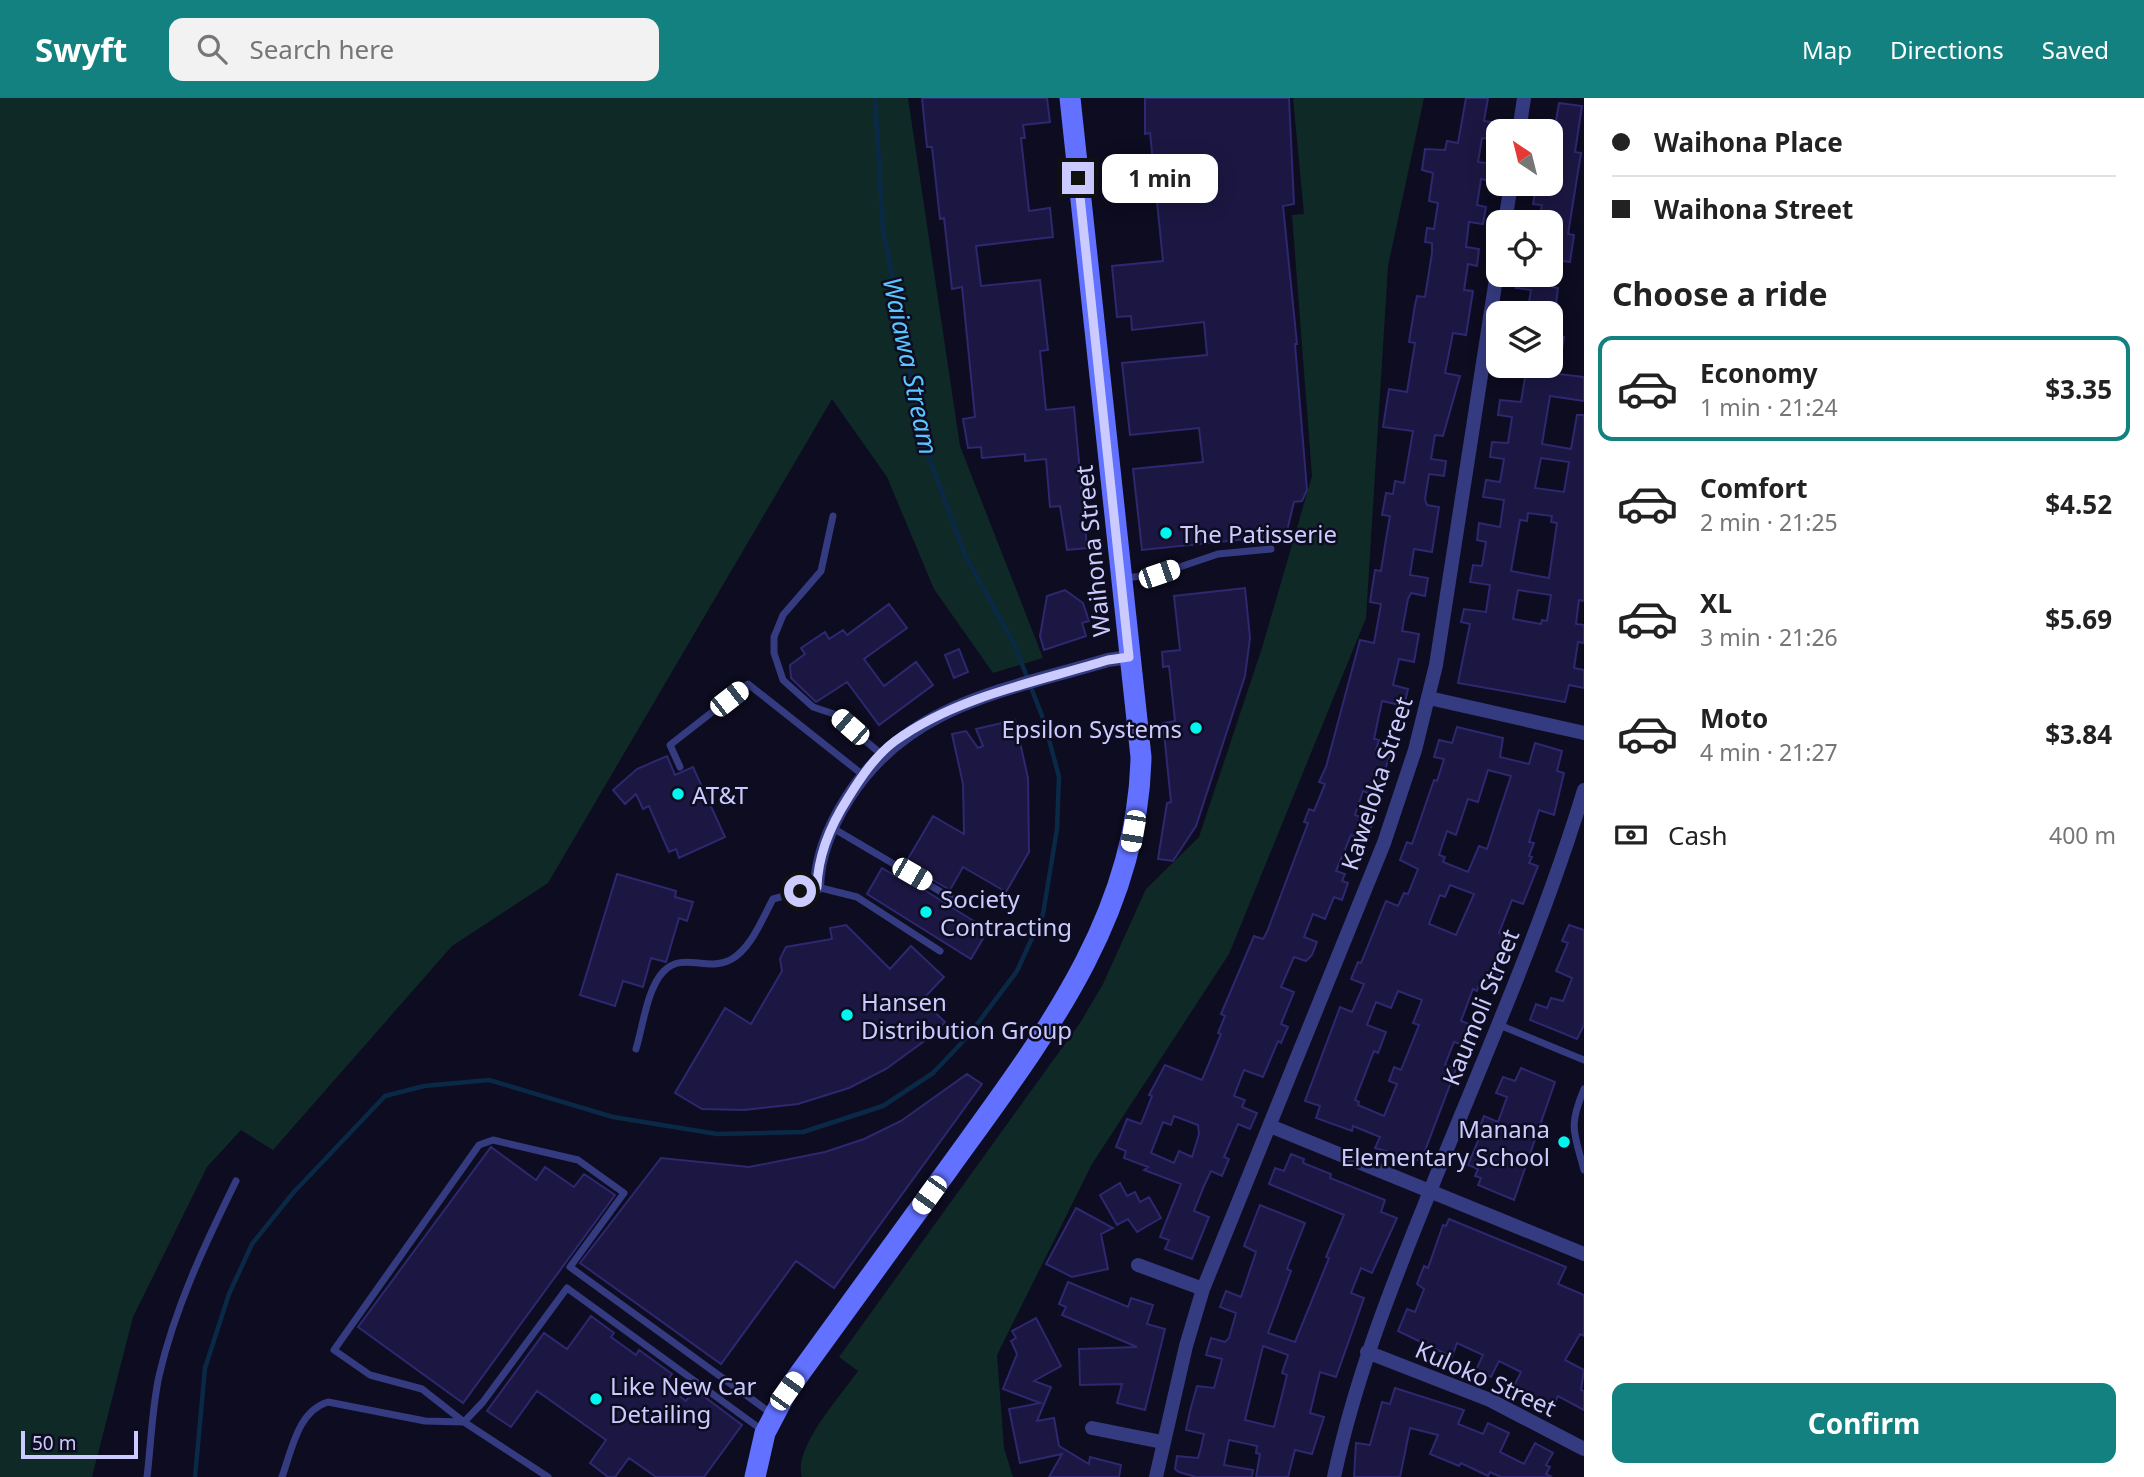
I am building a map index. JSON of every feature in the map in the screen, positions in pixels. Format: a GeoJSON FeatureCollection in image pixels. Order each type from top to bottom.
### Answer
{"type":"FeatureCollection","features":[{"type":"Feature","properties":{"kind":"street","name":"Waihona Street"},"geometry":{"type":"LineString","coordinates":[[755,1477],[769,1424],[1045,1034],[1074,986],[1130,851],[1137,811],[1140,757],[1070,98]]}},
{"type":"Feature","properties":{"kind":"street"},"geometry":{"type":"LineString","coordinates":[[1521,119],[1524,98]]}},
{"type":"Feature","properties":{"kind":"street","name":"Kaweloka Street"},"geometry":{"type":"LineString","coordinates":[[1156,1477],[1162,1442],[1203,1289],[1392,820],[1429,698],[1495,287]]}},
{"type":"Feature","properties":{"kind":"street"},"geometry":{"type":"LineString","coordinates":[[817,887],[818,865],[831,827],[863,775],[895,741],[946,711],[1066,673],[1129,657]]}},
{"type":"Feature","properties":{"kind":"street"},"geometry":{"type":"LineString","coordinates":[[1429,698],[1584,733]]}},
{"type":"Feature","properties":{"kind":"street","name":"Kaumoli Street"},"geometry":{"type":"LineString","coordinates":[[1334,1477],[1344,1429],[1367,1352],[1548,898],[1584,790]]}},
{"type":"Feature","properties":{"kind":"street"},"geometry":{"type":"LineString","coordinates":[[1270,1126],[1584,1254]]}},
{"type":"Feature","properties":{"kind":"street"},"geometry":{"type":"LineString","coordinates":[[1138,1265],[1203,1289]]}},
{"type":"Feature","properties":{"kind":"street","name":"Kuloko Street"},"geometry":{"type":"LineString","coordinates":[[1367,1352],[1490,1400],[1584,1449]]}},
{"type":"Feature","properties":{"kind":"street"},"geometry":{"type":"LineString","coordinates":[[1092,1428],[1162,1442]]}},
{"type":"Feature","properties":{"kind":"lane"},"geometry":{"type":"LineString","coordinates":[[833,516],[821,571],[783,615],[774,637],[774,653],[783,680],[813,707],[834,714],[881,754]]}},
{"type":"Feature","properties":{"kind":"lane"},"geometry":{"type":"LineString","coordinates":[[1121,578],[1159,574],[1218,554],[1271,549]]}},
{"type":"Feature","properties":{"kind":"lane"},"geometry":{"type":"LineString","coordinates":[[680,767],[670,744],[748,684],[863,775]]}},
{"type":"Feature","properties":{"kind":"lane"},"geometry":{"type":"LineString","coordinates":[[831,827],[953,899]]}},
{"type":"Feature","properties":{"kind":"lane"},"geometry":{"type":"LineString","coordinates":[[636,1049],[656,984],[663,972],[673,964],[685,960],[718,965],[731,960],[749,941],[773,899],[817,887],[857,897],[940,951]]}},
{"type":"Feature","properties":{"kind":"lane"},"geometry":{"type":"LineString","coordinates":[[1497,1024],[1584,1060]]}},
{"type":"Feature","properties":{"kind":"lane"},"geometry":{"type":"LineString","coordinates":[[1584,1089],[1572,1126],[1584,1170]]}},
{"type":"Feature","properties":{"kind":"lane"},"geometry":{"type":"LineString","coordinates":[[548,1477],[464,1422],[422,1389],[370,1376],[334,1350],[479,1145],[493,1140],[578,1160],[624,1193],[570,1266],[769,1424]]}},
{"type":"Feature","properties":{"kind":"lane"},"geometry":{"type":"LineString","coordinates":[[147,1477],[159,1377],[176,1316],[203,1247],[236,1181]]}},
{"type":"Feature","properties":{"kind":"lane"},"geometry":{"type":"LineString","coordinates":[[282,1477],[304,1417],[314,1406],[328,1402],[425,1421],[464,1422],[483,1402],[567,1288],[769,1424]]}},
{"type":"Feature","properties":{"kind":"green space"},"geometry":{"type":"Polygon","coordinates":[[[0,98],[908,98],[960,446],[1043,658],[993,673],[934,589],[887,477],[832,399],[548,883],[452,946],[273,1150],[241,1130],[207,1167],[133,1317],[92,1477],[0,1477],[0,98]]]}},
{"type":"Feature","properties":{"kind":"green space"},"geometry":{"type":"Polygon","coordinates":[[[1293,98],[1424,98],[1388,266],[1366,618],[1229,954],[1092,1164],[997,1355],[1004,1448],[1013,1477],[802,1477],[801,1465],[811,1437],[858,1371],[839,1357],[1080,1023],[1103,984],[1146,889],[1199,837],[1262,648],[1312,476],[1292,215],[1304,214],[1293,98]]]}},
{"type":"Feature","properties":{"kind":"building"},"geometry":{"type":"Polygon","coordinates":[[[922,98],[1047,98],[1050,122],[1023,125],[1025,138],[1021,138],[1029,211],[1050,208],[1053,237],[976,246],[981,286],[1040,280],[1048,350],[1040,351],[1046,410],[1074,407],[1087,548],[1067,550],[1060,506],[1050,507],[1046,459],[1025,461],[1025,454],[982,458],[981,447],[968,448],[963,419],[975,417],[962,287],[952,289],[944,218],[940,219],[932,147],[927,147],[922,98]]]}},
{"type":"Feature","properties":{"kind":"building"},"geometry":{"type":"Polygon","coordinates":[[[1145,98],[1289,98],[1294,204],[1283,206],[1297,344],[1307,490],[1302,501],[1294,502],[1286,535],[1142,550],[1133,469],[1203,462],[1199,428],[1130,435],[1122,363],[1207,355],[1204,322],[1132,330],[1131,316],[1117,317],[1112,266],[1163,261],[1150,133],[1145,134],[1145,98]]]}},
{"type":"Feature","properties":{"kind":"building"},"geometry":{"type":"Polygon","coordinates":[[[1466,98],[1488,98],[1484,121],[1486,139],[1482,138],[1478,162],[1486,163],[1486,180],[1481,179],[1477,205],[1486,207],[1483,224],[1469,222],[1466,247],[1479,249],[1477,266],[1468,264],[1464,290],[1473,291],[1466,335],[1453,333],[1445,373],[1460,376],[1443,436],[1435,435],[1431,459],[1446,461],[1444,476],[1429,474],[1425,499],[1427,505],[1439,507],[1432,552],[1414,549],[1410,575],[1428,578],[1425,596],[1411,593],[1408,599],[1402,631],[1419,634],[1414,662],[1399,659],[1393,685],[1408,689],[1404,706],[1382,701],[1374,739],[1379,740],[1376,750],[1390,755],[1376,796],[1363,791],[1355,815],[1373,822],[1366,841],[1351,835],[1336,871],[1345,874],[1342,881],[1348,883],[1342,900],[1334,897],[1325,919],[1313,914],[1304,937],[1317,942],[1312,955],[1306,961],[1294,957],[1281,987],[1294,992],[1281,1024],[1288,1027],[1281,1043],[1278,1041],[1263,1077],[1244,1070],[1234,1096],[1245,1100],[1242,1107],[1257,1113],[1250,1129],[1238,1124],[1224,1157],[1229,1159],[1222,1176],[1211,1171],[1204,1186],[1194,1211],[1209,1217],[1192,1259],[1165,1249],[1169,1240],[1160,1237],[1181,1184],[1144,1170],[1148,1167],[1124,1158],[1126,1151],[1116,1147],[1127,1119],[1141,1124],[1152,1096],[1149,1095],[1165,1065],[1202,1080],[1221,1034],[1218,1033],[1225,1016],[1221,1014],[1254,936],[1263,939],[1267,932],[1308,823],[1304,822],[1309,809],[1314,811],[1325,784],[1319,782],[1326,767],[1360,640],[1374,643],[1381,604],[1370,602],[1375,570],[1381,571],[1390,516],[1382,515],[1386,493],[1393,494],[1395,481],[1404,483],[1413,431],[1383,427],[1389,389],[1407,392],[1415,343],[1409,342],[1415,305],[1417,296],[1425,297],[1432,253],[1432,243],[1425,242],[1427,228],[1434,229],[1438,203],[1429,201],[1433,173],[1422,170],[1425,149],[1445,150],[1447,141],[1458,143],[1466,98]],[[1174,1116],[1171,1125],[1163,1122],[1151,1153],[1174,1163],[1179,1151],[1192,1157],[1199,1134],[1198,1125],[1174,1116]]]}},
{"type":"Feature","properties":{"kind":"building"},"geometry":{"type":"Polygon","coordinates":[[[1559,103],[1582,106],[1575,152],[1581,153],[1568,234],[1574,235],[1570,262],[1563,261],[1563,210],[1541,210],[1542,205],[1533,204],[1534,196],[1563,196],[1563,119],[1556,119],[1559,103]]]}},
{"type":"Feature","properties":{"kind":"building"},"geometry":{"type":"Polygon","coordinates":[[[1516,288],[1558,288],[1556,301],[1529,301],[1531,290],[1516,288]]]}},
{"type":"Feature","properties":{"kind":"building"},"geometry":{"type":"Polygon","coordinates":[[[1563,375],[1584,377],[1584,401],[1550,396],[1542,444],[1571,449],[1577,415],[1584,415],[1584,601],[1579,600],[1576,624],[1584,625],[1584,643],[1578,642],[1574,668],[1584,670],[1584,688],[1569,685],[1565,702],[1458,683],[1470,624],[1461,622],[1464,609],[1486,612],[1490,585],[1470,582],[1473,565],[1482,566],[1486,542],[1477,540],[1479,523],[1500,527],[1504,500],[1483,497],[1486,480],[1500,482],[1504,459],[1490,457],[1492,442],[1508,443],[1512,417],[1498,415],[1500,400],[1521,402],[1525,378],[1563,378],[1563,375]],[[1541,458],[1535,488],[1564,492],[1569,462],[1541,458]],[[1528,513],[1527,521],[1520,520],[1511,571],[1549,578],[1557,523],[1551,522],[1552,516],[1528,513]],[[1518,590],[1513,619],[1541,624],[1542,620],[1547,621],[1551,595],[1518,590]]]}},
{"type":"Feature","properties":{"kind":"building"},"geometry":{"type":"Polygon","coordinates":[[[1245,588],[1250,638],[1245,676],[1196,826],[1173,861],[1158,859],[1167,803],[1171,802],[1163,723],[1175,721],[1169,666],[1163,667],[1162,652],[1180,650],[1174,596],[1245,588]]]}},
{"type":"Feature","properties":{"kind":"building"},"geometry":{"type":"Polygon","coordinates":[[[1065,590],[1083,603],[1089,621],[1082,623],[1086,636],[1044,650],[1040,636],[1047,596],[1065,590]]]}},
{"type":"Feature","properties":{"kind":"building"},"geometry":{"type":"Polygon","coordinates":[[[889,604],[907,628],[864,659],[884,686],[916,662],[933,685],[879,725],[847,682],[816,702],[791,678],[790,665],[805,654],[801,648],[825,632],[829,639],[843,630],[847,635],[889,604]]]}},
{"type":"Feature","properties":{"kind":"building"},"geometry":{"type":"Polygon","coordinates":[[[959,649],[968,672],[954,678],[945,655],[959,649]]]}},
{"type":"Feature","properties":{"kind":"building"},"geometry":{"type":"Polygon","coordinates":[[[1015,720],[1028,778],[1029,852],[1006,892],[963,867],[950,890],[905,864],[933,816],[964,834],[963,784],[952,734],[966,731],[978,748],[983,746],[976,729],[1015,720]]]}},
{"type":"Feature","properties":{"kind":"building"},"geometry":{"type":"Polygon","coordinates":[[[1457,727],[1503,738],[1500,757],[1529,764],[1535,743],[1562,751],[1557,771],[1564,773],[1554,815],[1539,810],[1529,842],[1534,843],[1529,863],[1538,866],[1523,904],[1512,900],[1499,933],[1508,936],[1492,990],[1479,985],[1477,991],[1473,989],[1461,1021],[1475,1026],[1467,1046],[1454,1042],[1445,1065],[1456,1069],[1421,1161],[1375,1148],[1380,1137],[1353,1126],[1352,1131],[1316,1118],[1320,1106],[1305,1101],[1340,1007],[1352,1012],[1364,984],[1351,979],[1358,962],[1361,963],[1386,901],[1398,906],[1404,893],[1408,894],[1418,869],[1400,860],[1407,842],[1412,844],[1434,780],[1437,781],[1444,759],[1434,757],[1439,740],[1452,743],[1457,727]],[[1488,770],[1478,802],[1468,799],[1456,835],[1447,831],[1439,855],[1445,857],[1443,862],[1468,872],[1479,846],[1487,849],[1511,776],[1488,770]],[[1450,885],[1445,897],[1440,895],[1429,924],[1456,935],[1474,894],[1450,885]],[[1398,991],[1391,1008],[1376,1002],[1367,1025],[1386,1032],[1378,1053],[1374,1051],[1355,1100],[1359,1102],[1358,1105],[1384,1116],[1397,1084],[1389,1081],[1394,1067],[1401,1070],[1419,1025],[1413,1023],[1422,1000],[1398,991]]]}},
{"type":"Feature","properties":{"kind":"building","name":"AT&T"},"geometry":{"type":"Polygon","coordinates":[[[667,756],[675,775],[693,767],[725,837],[679,858],[676,849],[669,852],[649,806],[643,809],[636,794],[625,804],[613,790],[637,769],[667,756]]]}},
{"type":"Feature","properties":{"kind":"building","name":"Society Contracting"},"geometry":{"type":"Polygon","coordinates":[[[882,868],[897,877],[899,874],[988,930],[971,959],[867,894],[882,868]]]}},
{"type":"Feature","properties":{"kind":"building"},"geometry":{"type":"Polygon","coordinates":[[[617,874],[676,891],[675,897],[693,902],[687,921],[679,918],[666,962],[651,958],[643,987],[623,981],[615,1006],[580,995],[617,874]]]}},
{"type":"Feature","properties":{"kind":"building","name":"Hansen Distribution Group"},"geometry":{"type":"Polygon","coordinates":[[[846,925],[890,969],[911,946],[944,977],[922,1000],[945,1022],[934,1034],[886,1069],[849,1088],[798,1104],[744,1110],[702,1109],[675,1093],[725,1008],[751,1024],[782,971],[780,959],[786,947],[832,939],[830,928],[846,925]]]}},
{"type":"Feature","properties":{"kind":"building"},"geometry":{"type":"Polygon","coordinates":[[[1569,925],[1584,930],[1584,1025],[1577,1039],[1530,1020],[1536,1004],[1547,1008],[1551,998],[1563,1001],[1572,978],[1556,971],[1568,943],[1562,941],[1569,925]]]}},
{"type":"Feature","properties":{"kind":"building"},"geometry":{"type":"Polygon","coordinates":[[[1521,1068],[1555,1082],[1514,1200],[1478,1185],[1481,1178],[1475,1176],[1478,1169],[1468,1165],[1480,1136],[1476,1135],[1484,1116],[1498,1122],[1507,1097],[1496,1093],[1503,1077],[1515,1081],[1521,1068]]]}},
{"type":"Feature","properties":{"kind":"building"},"geometry":{"type":"Polygon","coordinates":[[[967,1074],[982,1084],[834,1288],[796,1261],[721,1364],[580,1263],[661,1158],[749,1167],[825,1152],[864,1139],[901,1121],[967,1074]]]}},
{"type":"Feature","properties":{"kind":"building"},"geometry":{"type":"Polygon","coordinates":[[[491,1147],[536,1180],[545,1167],[574,1187],[584,1174],[615,1195],[463,1403],[358,1327],[491,1147]]]}},
{"type":"Feature","properties":{"kind":"building"},"geometry":{"type":"Polygon","coordinates":[[[1291,1154],[1304,1159],[1303,1163],[1331,1174],[1330,1178],[1385,1200],[1381,1212],[1397,1218],[1372,1273],[1361,1268],[1351,1293],[1364,1298],[1336,1377],[1320,1372],[1310,1413],[1324,1417],[1312,1454],[1295,1450],[1288,1477],[1256,1477],[1260,1454],[1256,1453],[1257,1446],[1229,1440],[1224,1465],[1253,1470],[1252,1477],[1196,1477],[1179,1472],[1175,1469],[1177,1456],[1198,1458],[1204,1434],[1186,1430],[1190,1411],[1197,1386],[1214,1388],[1222,1359],[1206,1355],[1211,1338],[1225,1342],[1229,1338],[1236,1313],[1220,1307],[1226,1291],[1241,1297],[1256,1252],[1244,1246],[1260,1205],[1305,1223],[1287,1269],[1291,1271],[1268,1333],[1295,1342],[1344,1215],[1269,1184],[1275,1168],[1284,1171],[1291,1154]],[[1263,1346],[1245,1420],[1274,1427],[1287,1375],[1282,1373],[1288,1355],[1263,1346]]]}},
{"type":"Feature","properties":{"kind":"building"},"geometry":{"type":"Polygon","coordinates":[[[1120,1183],[1127,1196],[1135,1192],[1140,1202],[1149,1197],[1161,1218],[1137,1232],[1128,1219],[1117,1225],[1100,1195],[1120,1183]]]}},
{"type":"Feature","properties":{"kind":"building"},"geometry":{"type":"Polygon","coordinates":[[[1076,1208],[1113,1228],[1101,1234],[1108,1269],[1072,1277],[1046,1264],[1076,1208]]]}},
{"type":"Feature","properties":{"kind":"building"},"geometry":{"type":"Polygon","coordinates":[[[1449,1219],[1566,1267],[1558,1284],[1584,1295],[1584,1336],[1580,1334],[1565,1360],[1584,1370],[1581,1390],[1584,1391],[1584,1410],[1558,1396],[1552,1408],[1513,1388],[1521,1372],[1499,1361],[1491,1377],[1476,1370],[1483,1355],[1457,1343],[1452,1357],[1398,1331],[1407,1309],[1415,1312],[1424,1289],[1417,1284],[1424,1266],[1428,1268],[1443,1225],[1446,1226],[1449,1219]]]}},
{"type":"Feature","properties":{"kind":"building"},"geometry":{"type":"Polygon","coordinates":[[[1068,1282],[1128,1307],[1131,1298],[1153,1305],[1147,1324],[1165,1329],[1145,1410],[1117,1403],[1122,1384],[1080,1385],[1079,1349],[1137,1347],[1062,1315],[1066,1307],[1059,1304],[1068,1282]]]}},
{"type":"Feature","properties":{"kind":"building"},"geometry":{"type":"Polygon","coordinates":[[[591,1316],[614,1333],[611,1337],[636,1355],[639,1350],[672,1374],[664,1385],[686,1401],[694,1389],[742,1425],[704,1477],[656,1477],[629,1458],[615,1477],[608,1477],[590,1463],[606,1440],[537,1391],[511,1427],[487,1411],[544,1333],[567,1349],[591,1316]]]}},
{"type":"Feature","properties":{"kind":"building"},"geometry":{"type":"Polygon","coordinates":[[[1036,1318],[1061,1366],[1034,1381],[1051,1387],[1037,1421],[1054,1418],[1059,1446],[1089,1464],[1090,1457],[1121,1465],[1119,1477],[1049,1477],[1062,1454],[1020,1463],[1009,1409],[1040,1403],[1003,1389],[1017,1354],[1011,1341],[1016,1338],[1012,1331],[1036,1318]]]}},
{"type":"Feature","properties":{"kind":"building"},"geometry":{"type":"Polygon","coordinates":[[[1395,1388],[1464,1410],[1458,1424],[1483,1434],[1488,1423],[1509,1433],[1500,1452],[1524,1464],[1535,1443],[1553,1453],[1546,1465],[1550,1467],[1546,1474],[1552,1477],[1501,1477],[1490,1472],[1488,1476],[1461,1463],[1459,1466],[1430,1454],[1438,1435],[1410,1428],[1400,1477],[1354,1477],[1356,1443],[1370,1445],[1382,1402],[1390,1404],[1395,1388]]]}},
{"type":"Feature","properties":{"kind":"waterway","name":"Waiawa Stream"},"geometry":{"type":"LineString","coordinates":[[195,1477],[205,1368],[229,1294],[252,1244],[293,1193],[385,1096],[424,1086],[489,1080],[613,1117],[717,1134],[803,1132],[883,1106],[933,1073],[969,1035],[1017,971],[1043,914],[1057,829],[1059,777],[1044,721],[1015,646],[965,555],[923,441],[883,229],[875,98]]}},
{"type":"Feature","properties":{"kind":"place","name":"The Patisserie"},"geometry":{"type":"Point","coordinates":[1166,533]}},
{"type":"Feature","properties":{"kind":"place","name":"Epsilon Systems"},"geometry":{"type":"Point","coordinates":[1196,728]}},
{"type":"Feature","properties":{"kind":"place","name":"AT&T"},"geometry":{"type":"Point","coordinates":[678,794]}},
{"type":"Feature","properties":{"kind":"place","name":"Society Contracting"},"geometry":{"type":"Point","coordinates":[926,912]}},
{"type":"Feature","properties":{"kind":"place","name":"Hansen Distribution Group"},"geometry":{"type":"Point","coordinates":[847,1015]}},
{"type":"Feature","properties":{"kind":"place","name":"Manana Elementary School"},"geometry":{"type":"Point","coordinates":[1564,1142]}},
{"type":"Feature","properties":{"kind":"place","name":"Like New Car Detailing"},"geometry":{"type":"Point","coordinates":[596,1399]}},
{"type":"Feature","properties":{"kind":"route"},"geometry":{"type":"LineString","coordinates":[[800,891],[817,887],[818,865],[831,827],[863,775],[895,741],[946,711],[972,701],[1108,660],[1129,657],[1078,178]]}}]}
